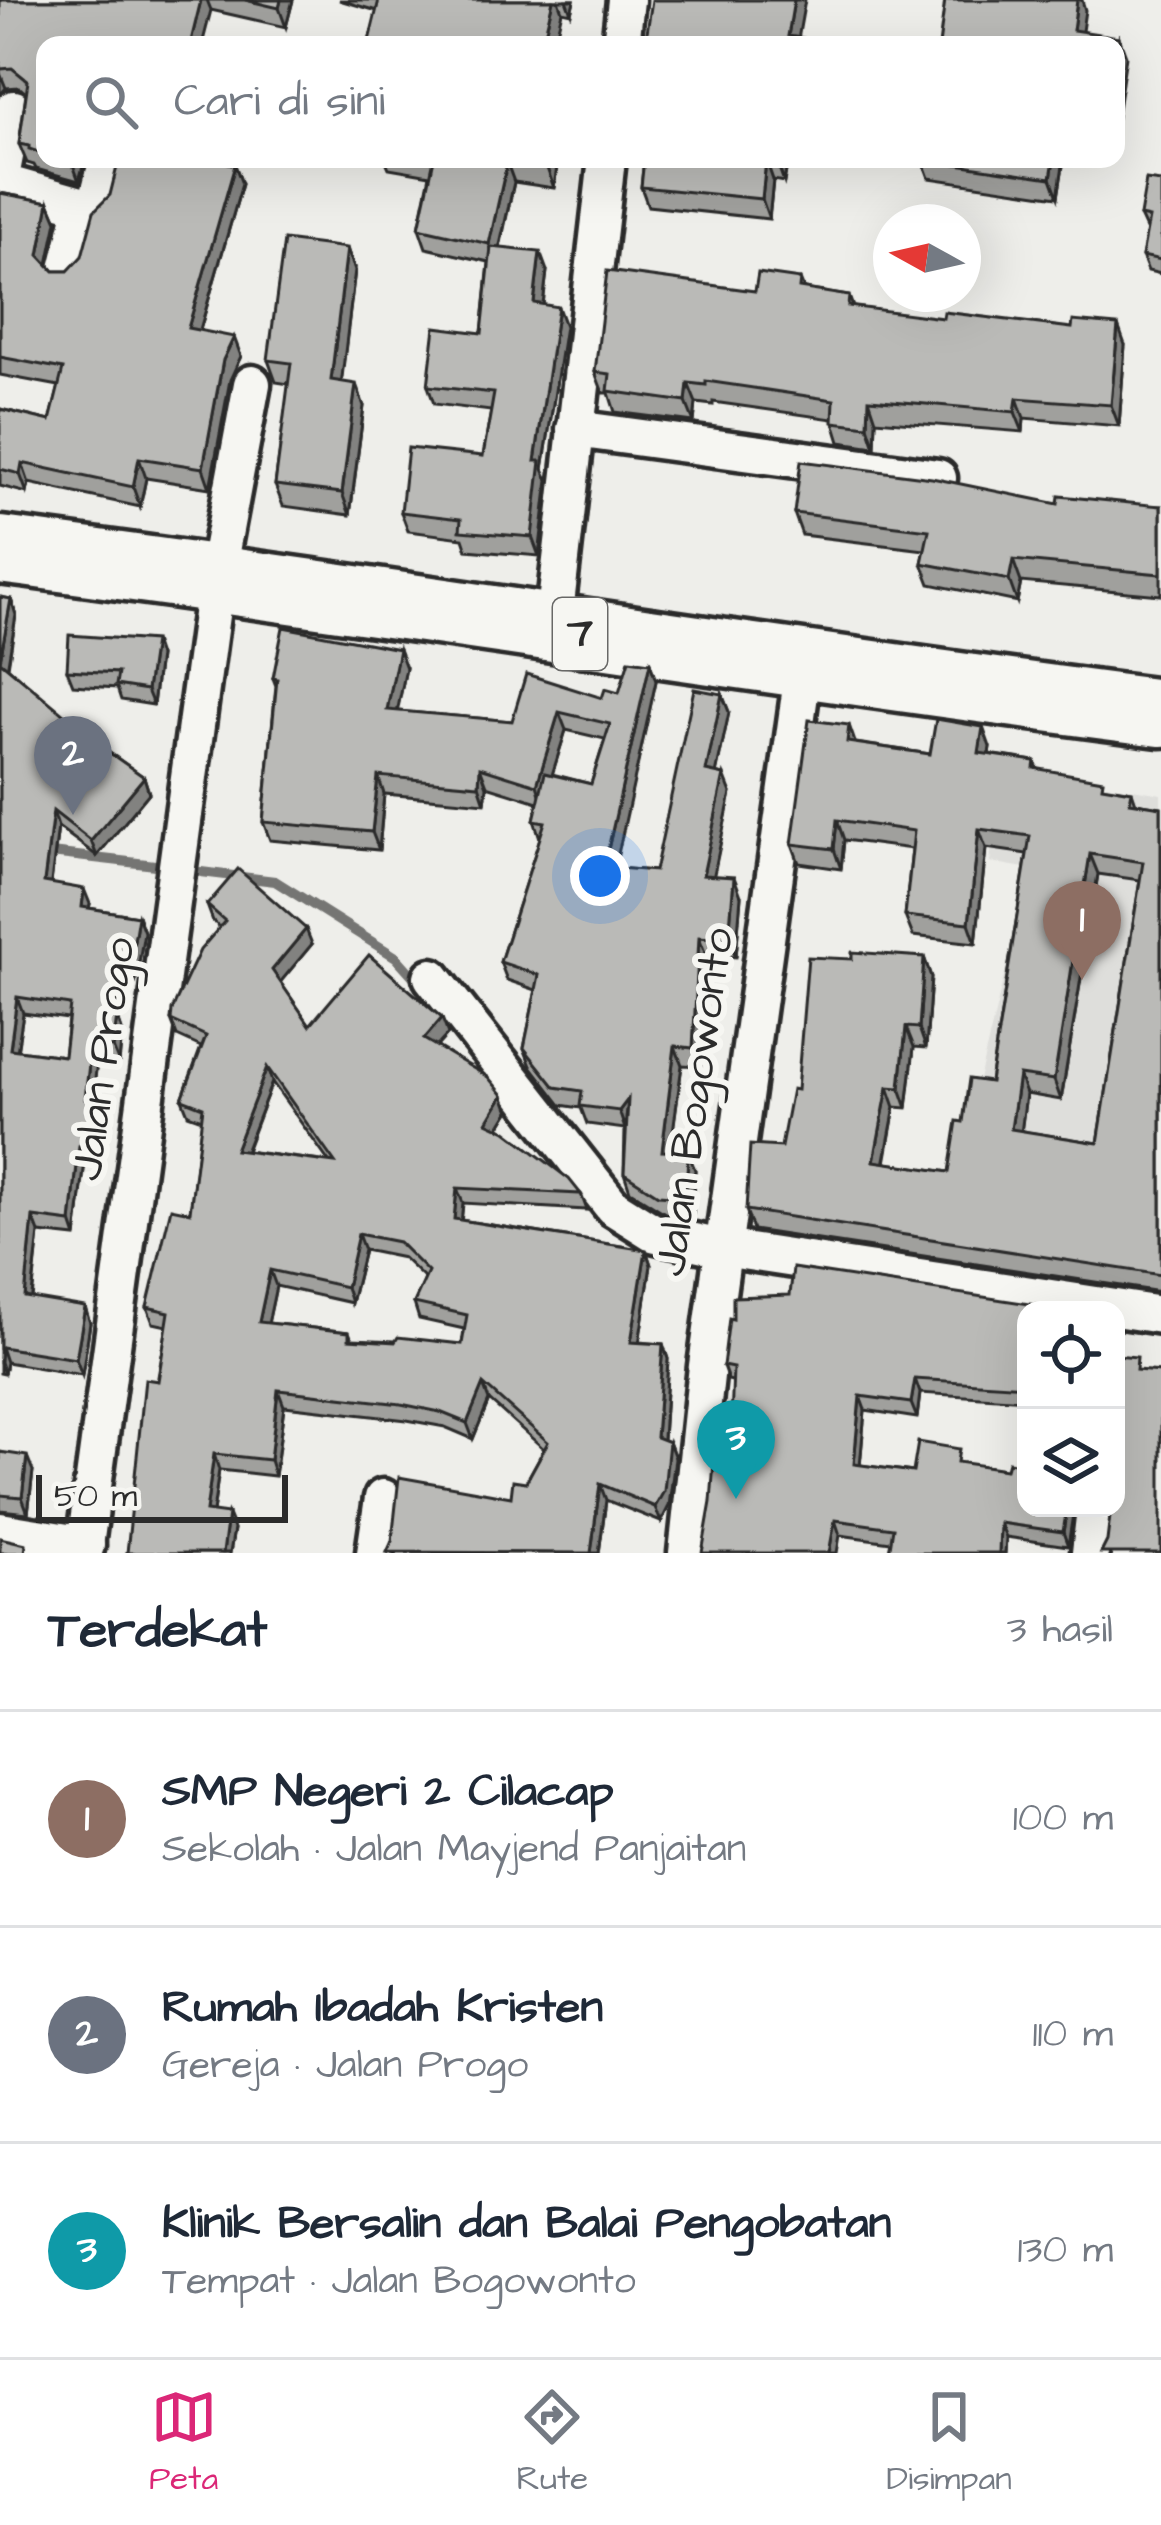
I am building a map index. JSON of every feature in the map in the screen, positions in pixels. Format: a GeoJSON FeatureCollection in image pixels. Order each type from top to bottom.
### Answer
{"type":"FeatureCollection","features":[{"type":"Feature","properties":{"kind":"highway","name":"7"},"geometry":{"type":"LineString","coordinates":[[0,550],[1161,713]]}},
{"type":"Feature","properties":{"kind":"street"},"geometry":{"type":"LineString","coordinates":[[621,36],[626,0]]}},
{"type":"Feature","properties":{"kind":"street"},"geometry":{"type":"LineString","coordinates":[[20,110],[0,182],[95,209],[106,168]]}},
{"type":"Feature","properties":{"kind":"street"},"geometry":{"type":"LineString","coordinates":[[553,630],[606,168]]}},
{"type":"Feature","properties":{"kind":"street"},"geometry":{"type":"LineString","coordinates":[[68,268],[82,208]]}},
{"type":"Feature","properties":{"kind":"street","name":"Jalan Progo"},"geometry":{"type":"LineString","coordinates":[[85,1549],[216,578],[252,384]]}},
{"type":"Feature","properties":{"kind":"street"},"geometry":{"type":"LineString","coordinates":[[575,428],[938,478]]}},
{"type":"Feature","properties":{"kind":"street","name":"Jalan Bogowonto"},"geometry":{"type":"LineString","coordinates":[[687,1553],[723,1247],[804,665]]}},
{"type":"Feature","properties":{"kind":"street"},"geometry":{"type":"LineString","coordinates":[[432,977],[613,1207],[656,1234],[1070,1301]]}},
{"type":"Feature","properties":{"kind":"street"},"geometry":{"type":"LineString","coordinates":[[1125,1309],[1161,1315]]}},
{"type":"Feature","properties":{"kind":"street"},"geometry":{"type":"LineString","coordinates":[[375,1553],[383,1498]]}},
{"type":"Feature","properties":{"kind":"street"},"geometry":{"type":"LineString","coordinates":[[1090,1553],[1094,1517]]}},
{"type":"Feature","properties":{"kind":"street"},"geometry":{"type":"LineString","coordinates":[[0,1531],[85,1549]]}},
{"type":"Feature","properties":{"kind":"shaded area"},"geometry":{"type":"Polygon","coordinates":[[[1003,766],[1161,794],[1161,1225],[960,1133],[976,1092],[1030,869],[990,862],[1003,766]]]}},
{"type":"Feature","properties":{"kind":"building"},"geometry":{"type":"Polygon","coordinates":[[[0,0],[201,0],[192,36],[36,36],[36,151],[19,144],[28,81],[12,68],[0,69],[0,0]]]}},
{"type":"Feature","properties":{"kind":"building"},"geometry":{"type":"Polygon","coordinates":[[[245,0],[281,0],[279,8],[245,0]]]}},
{"type":"Feature","properties":{"kind":"building"},"geometry":{"type":"Polygon","coordinates":[[[379,0],[553,0],[544,36],[370,36],[379,0]]]}},
{"type":"Feature","properties":{"kind":"building"},"geometry":{"type":"Polygon","coordinates":[[[652,0],[794,0],[788,36],[646,36],[652,0]]]}},
{"type":"Feature","properties":{"kind":"building"},"geometry":{"type":"Polygon","coordinates":[[[945,0],[1077,0],[1073,30],[1112,36],[940,36],[945,0]]]}},
{"type":"Feature","properties":{"kind":"building"},"geometry":{"type":"Polygon","coordinates":[[[117,168],[234,168],[188,328],[234,337],[223,360],[203,468],[139,458],[133,487],[22,463],[20,474],[0,469],[0,409],[50,421],[63,369],[0,357],[0,193],[49,202],[39,255],[54,271],[68,271],[82,256],[94,211],[110,195],[117,168]]]}},
{"type":"Feature","properties":{"kind":"building"},"geometry":{"type":"Polygon","coordinates":[[[432,168],[506,168],[489,244],[419,228],[432,168]]]}},
{"type":"Feature","properties":{"kind":"building"},"geometry":{"type":"Polygon","coordinates":[[[643,168],[765,168],[762,199],[641,187],[643,168]]]}},
{"type":"Feature","properties":{"kind":"building"},"geometry":{"type":"Polygon","coordinates":[[[983,168],[1053,168],[1051,178],[983,168]]]}},
{"type":"Feature","properties":{"kind":"building"},"geometry":{"type":"Polygon","coordinates":[[[1146,180],[1161,182],[1161,260],[1142,256],[1149,218],[1140,216],[1146,180]]]}},
{"type":"Feature","properties":{"kind":"building"},"geometry":{"type":"Polygon","coordinates":[[[284,240],[347,248],[331,380],[356,384],[342,493],[275,485],[291,363],[268,360],[284,240]]]}},
{"type":"Feature","properties":{"kind":"building"},"geometry":{"type":"Polygon","coordinates":[[[491,247],[540,252],[534,303],[558,307],[535,461],[541,461],[532,537],[460,531],[461,519],[401,512],[408,448],[483,456],[494,393],[428,386],[435,327],[482,333],[491,247]]]}},
{"type":"Feature","properties":{"kind":"building"},"geometry":{"type":"Polygon","coordinates":[[[607,271],[755,291],[758,273],[800,279],[799,288],[849,296],[848,306],[873,312],[943,318],[944,312],[1072,328],[1073,321],[1118,325],[1111,405],[1017,398],[1015,412],[869,399],[868,426],[833,422],[834,400],[706,381],[706,385],[688,383],[686,402],[608,391],[610,374],[595,372],[607,271]]]}},
{"type":"Feature","properties":{"kind":"building"},"geometry":{"type":"Polygon","coordinates":[[[801,461],[932,478],[1058,504],[1059,496],[1161,506],[1161,574],[1013,560],[1009,580],[922,563],[929,530],[794,513],[801,461]]]}},
{"type":"Feature","properties":{"kind":"building"},"geometry":{"type":"Polygon","coordinates":[[[0,597],[11,599],[0,661],[0,597]]]}},
{"type":"Feature","properties":{"kind":"building"},"geometry":{"type":"Polygon","coordinates":[[[283,627],[399,649],[387,710],[512,721],[526,674],[602,698],[605,689],[619,693],[629,660],[650,663],[604,867],[655,871],[694,689],[722,694],[706,771],[724,775],[703,875],[734,877],[729,939],[699,937],[693,1048],[675,1046],[662,1151],[688,1152],[686,1197],[658,1195],[624,1173],[628,1099],[619,1111],[580,1106],[582,1091],[555,1087],[524,1048],[539,975],[500,962],[545,822],[534,820],[545,773],[591,784],[610,724],[559,712],[537,785],[480,767],[479,785],[378,776],[372,832],[263,822],[277,679],[273,678],[283,627]]]}},
{"type":"Feature","properties":{"kind":"building"},"geometry":{"type":"Polygon","coordinates":[[[69,635],[154,641],[147,690],[116,685],[118,673],[67,670],[69,635]]]}},
{"type":"Feature","properties":{"kind":"building"},"geometry":{"type":"Polygon","coordinates":[[[0,661],[64,714],[60,718],[144,777],[91,841],[53,811],[44,882],[84,889],[82,907],[138,916],[130,965],[116,962],[109,1015],[117,1016],[113,1048],[91,1046],[85,1099],[94,1100],[88,1147],[79,1146],[71,1222],[33,1217],[25,1297],[85,1307],[76,1359],[0,1350],[0,661]],[[17,997],[10,1049],[64,1056],[70,1005],[17,997]]]}},
{"type":"Feature","properties":{"kind":"building"},"geometry":{"type":"Polygon","coordinates":[[[936,719],[983,727],[979,753],[1035,761],[1034,768],[1103,780],[1102,786],[1132,791],[1130,802],[1161,807],[1161,1275],[746,1210],[750,1145],[781,1147],[792,1089],[797,1090],[808,957],[852,959],[852,952],[924,957],[919,1028],[906,1027],[900,1088],[888,1087],[874,1161],[949,1172],[969,1079],[990,1082],[1030,836],[979,829],[969,923],[905,916],[914,831],[837,820],[834,849],[792,844],[809,720],[849,725],[847,742],[930,754],[936,719]],[[1090,854],[1054,1080],[1019,1075],[1011,1129],[1098,1143],[1143,862],[1090,854]]]}},
{"type":"Feature","properties":{"kind":"building"},"geometry":{"type":"Polygon","coordinates":[[[238,869],[306,929],[272,970],[310,1025],[369,955],[442,1018],[424,1039],[488,1077],[503,1095],[487,1122],[569,1179],[581,1194],[457,1188],[454,1219],[646,1250],[631,1342],[663,1344],[656,1437],[669,1442],[664,1491],[655,1507],[600,1484],[591,1553],[387,1552],[399,1477],[511,1497],[513,1480],[526,1482],[548,1442],[483,1384],[467,1423],[401,1404],[278,1390],[270,1460],[214,1454],[206,1511],[228,1514],[223,1553],[127,1553],[145,1379],[158,1381],[169,1312],[147,1307],[171,1208],[190,1212],[203,1107],[182,1099],[206,1036],[171,1020],[172,1010],[200,950],[225,921],[207,905],[238,869]],[[267,1067],[235,1150],[335,1163],[267,1067]],[[358,1234],[346,1287],[270,1270],[259,1322],[349,1332],[349,1339],[395,1342],[398,1337],[462,1344],[467,1315],[414,1303],[428,1272],[398,1242],[358,1234]]]}},
{"type":"Feature","properties":{"kind":"building"},"geometry":{"type":"Polygon","coordinates":[[[793,1268],[1017,1302],[1017,1385],[915,1379],[911,1403],[860,1396],[854,1464],[913,1472],[918,1442],[959,1449],[957,1462],[1006,1469],[1008,1462],[1017,1464],[1017,1517],[1066,1517],[1063,1532],[1000,1523],[999,1553],[889,1553],[893,1528],[835,1520],[829,1553],[702,1553],[717,1422],[731,1423],[733,1368],[723,1366],[733,1297],[790,1295],[793,1268]]]}},
{"type":"Feature","properties":{"kind":"building"},"geometry":{"type":"Polygon","coordinates":[[[1125,1356],[1137,1357],[1136,1370],[1161,1372],[1161,1553],[1101,1553],[1110,1517],[1125,1517],[1125,1356]]]}},
{"type":"Feature","properties":{"kind":"building"},"geometry":{"type":"Polygon","coordinates":[[[0,1452],[27,1456],[22,1497],[0,1495],[0,1452]]]}},
{"type":"Feature","properties":{"kind":"building"},"geometry":{"type":"Polygon","coordinates":[[[0,1538],[26,1544],[25,1553],[0,1553],[0,1538]]]}},
{"type":"Feature","properties":{"kind":"waterway"},"geometry":{"type":"LineString","coordinates":[[42,852],[164,866]]}},
{"type":"Feature","properties":{"kind":"waterway"},"geometry":{"type":"LineString","coordinates":[[201,872],[275,881],[396,957],[423,987]]}},
{"type":"Feature","properties":{"kind":"place","name":"Rumah Ibadah Kristen"},"geometry":{"type":"Point","coordinates":[73,815]}},
{"type":"Feature","properties":{"kind":"place","name":"SMP Negeri 2 Cilacap"},"geometry":{"type":"Point","coordinates":[1082,980]}},
{"type":"Feature","properties":{"kind":"place","name":"Klinik Bersalin dan Balai Pengobatan"},"geometry":{"type":"Point","coordinates":[736,1499]}}]}
